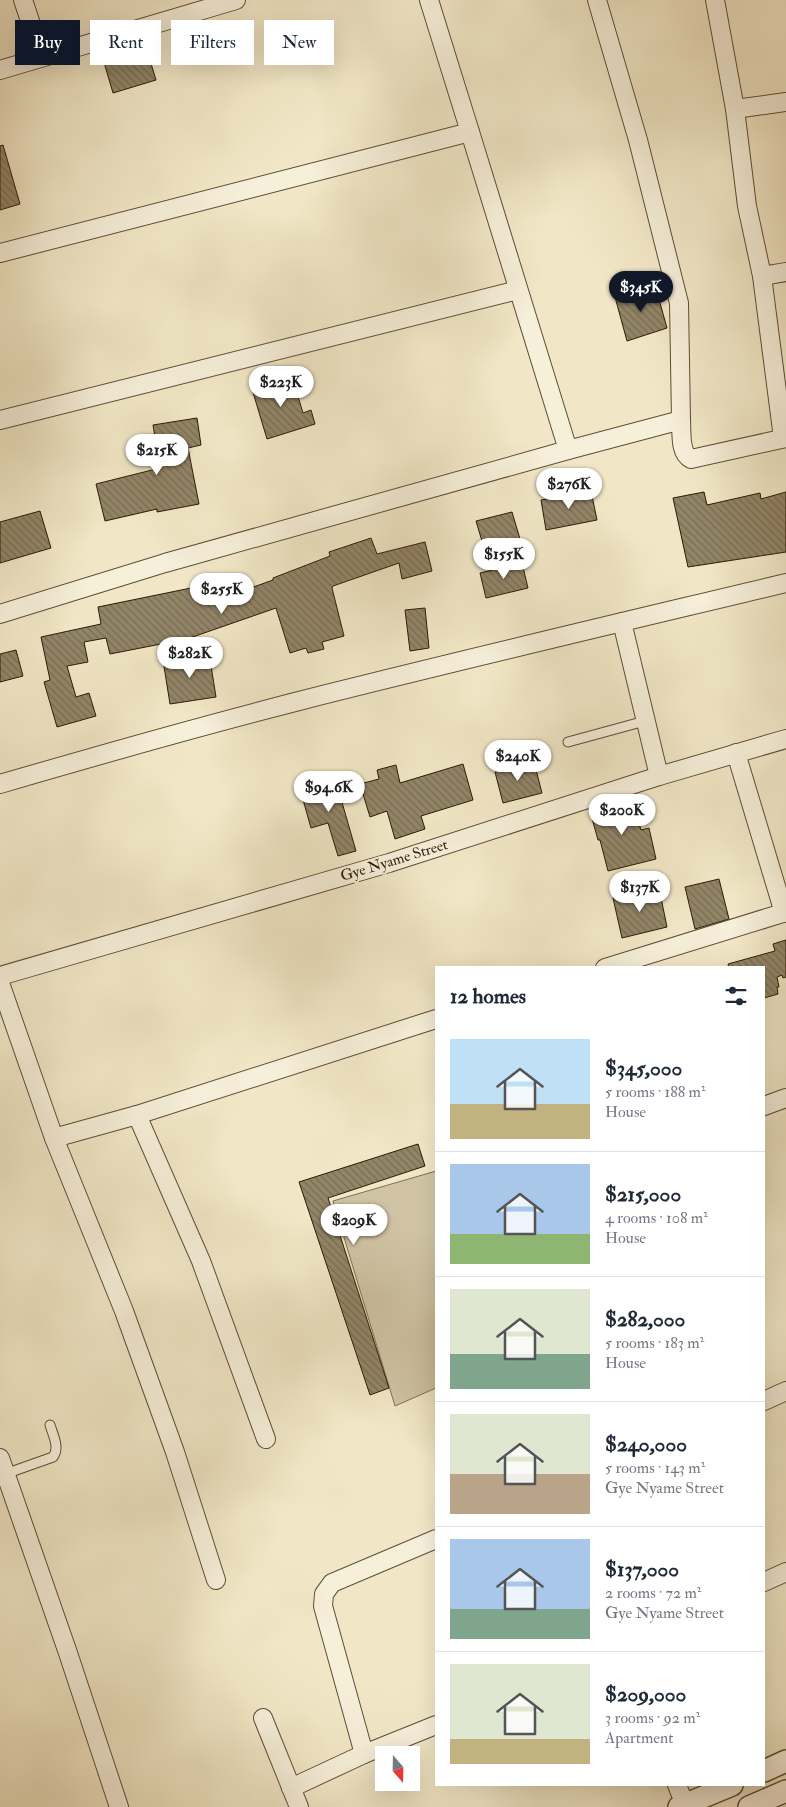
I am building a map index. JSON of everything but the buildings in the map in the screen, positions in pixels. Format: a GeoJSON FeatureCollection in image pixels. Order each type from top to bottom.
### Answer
{"type":"FeatureCollection","features":[{"type":"Feature","properties":{"kind":"street"},"geometry":{"type":"LineString","coordinates":[[24,0],[30,20]]}},
{"type":"Feature","properties":{"kind":"street"},"geometry":{"type":"LineString","coordinates":[[80,47],[236,0]]}},
{"type":"Feature","properties":{"kind":"street"},"geometry":{"type":"LineString","coordinates":[[429,0],[568,450]]}},
{"type":"Feature","properties":{"kind":"street"},"geometry":{"type":"LineString","coordinates":[[597,0],[638,140],[679,303],[683,450],[686,457],[692,459],[784,438],[762,276],[747,206],[735,109],[716,0]]}},
{"type":"Feature","properties":{"kind":"street"},"geometry":{"type":"LineString","coordinates":[[0,70],[18,65]]}},
{"type":"Feature","properties":{"kind":"street"},"geometry":{"type":"LineString","coordinates":[[735,109],[786,102]]}},
{"type":"Feature","properties":{"kind":"street"},"geometry":{"type":"LineString","coordinates":[[0,253],[470,132]]}},
{"type":"Feature","properties":{"kind":"street"},"geometry":{"type":"LineString","coordinates":[[762,276],[786,272]]}},
{"type":"Feature","properties":{"kind":"street"},"geometry":{"type":"LineString","coordinates":[[0,420],[518,290]]}},
{"type":"Feature","properties":{"kind":"street"},"geometry":{"type":"LineString","coordinates":[[0,614],[165,564],[681,420]]}},
{"type":"Feature","properties":{"kind":"street"},"geometry":{"type":"LineString","coordinates":[[0,784],[158,738],[297,702],[786,583]]}},
{"type":"Feature","properties":{"kind":"street"},"geometry":{"type":"LineString","coordinates":[[622,622],[659,776]]}},
{"type":"Feature","properties":{"kind":"street","name":"Gye Nyame Street"},"geometry":{"type":"LineString","coordinates":[[0,976],[389,863],[659,776],[786,739]]}},
{"type":"Feature","properties":{"kind":"street"},"geometry":{"type":"LineString","coordinates":[[625,965],[785,912],[736,753]]}},
{"type":"Feature","properties":{"kind":"street"},"geometry":{"type":"LineString","coordinates":[[0,983],[54,1138],[124,1311],[175,1452],[216,1580]]}},
{"type":"Feature","properties":{"kind":"street"},"geometry":{"type":"LineString","coordinates":[[54,1138],[137,1115],[435,1019]]}},
{"type":"Feature","properties":{"kind":"street"},"geometry":{"type":"LineString","coordinates":[[765,1106],[786,1098]]}},
{"type":"Feature","properties":{"kind":"street"},"geometry":{"type":"LineString","coordinates":[[137,1115],[201,1261],[266,1439]]}},
{"type":"Feature","properties":{"kind":"street"},"geometry":{"type":"LineString","coordinates":[[765,1401],[786,1391]]}},
{"type":"Feature","properties":{"kind":"street"},"geometry":{"type":"LineString","coordinates":[[3,1466],[7,1499],[68,1654],[119,1807]]}},
{"type":"Feature","properties":{"kind":"street"},"geometry":{"type":"LineString","coordinates":[[364,1754],[323,1606],[324,1594],[332,1583],[435,1539]]}},
{"type":"Feature","properties":{"kind":"street"},"geometry":{"type":"LineString","coordinates":[[765,1582],[786,1572]]}},
{"type":"Feature","properties":{"kind":"street"},"geometry":{"type":"LineString","coordinates":[[263,1718],[299,1807]]}},
{"type":"Feature","properties":{"kind":"street"},"geometry":{"type":"LineString","coordinates":[[291,1788],[364,1754],[435,1725]]}},
{"type":"Feature","properties":{"kind":"street"},"geometry":{"type":"LineString","coordinates":[[765,1771],[786,1761]]}},
{"type":"Feature","properties":{"kind":"street"},"geometry":{"type":"LineString","coordinates":[[677,1786],[682,1806],[730,1786]]}},
{"type":"Feature","properties":{"kind":"street"},"geometry":{"type":"LineString","coordinates":[[759,1805],[786,1791]]}},
{"type":"Feature","properties":{"kind":"lane"},"geometry":{"type":"LineString","coordinates":[[568,742],[645,721]]}},
{"type":"Feature","properties":{"kind":"lane"},"geometry":{"type":"LineString","coordinates":[[3,1466],[53,1457],[56,1453],[56,1446],[50,1425]]}},
{"type":"Feature","properties":{"kind":"shaded area"},"geometry":{"type":"Polygon","coordinates":[[[435,1171],[435,1388],[395,1406],[333,1201],[435,1171]]]}}]}
